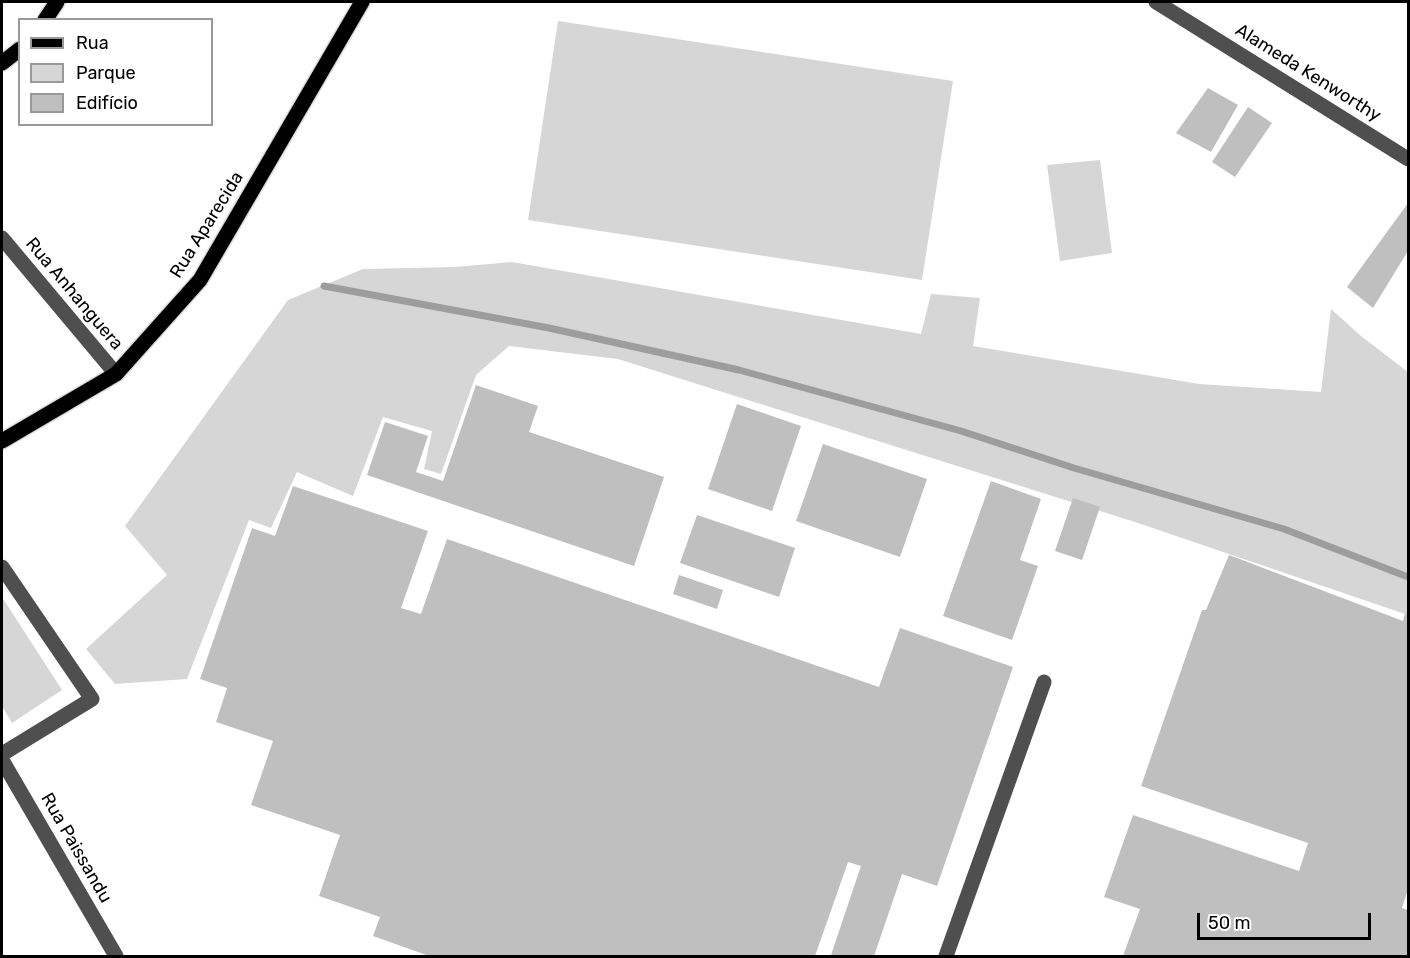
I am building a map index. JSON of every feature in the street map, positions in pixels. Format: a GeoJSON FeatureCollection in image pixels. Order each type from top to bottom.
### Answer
{"type":"FeatureCollection","features":[{"type":"Feature","properties":{"kind":"main road"},"geometry":{"type":"LineString","coordinates":[[46,18],[57,2]]}},
{"type":"Feature","properties":{"kind":"main road","name":"Rua Aparecida"},"geometry":{"type":"LineString","coordinates":[[2,441],[116,374],[200,280],[362,2]]}},
{"type":"Feature","properties":{"kind":"main road"},"geometry":{"type":"LineString","coordinates":[[2,63],[18,51]]}},
{"type":"Feature","properties":{"kind":"street","name":"Alameda Kenworthy"},"geometry":{"type":"LineString","coordinates":[[1156,2],[1406,151]]}},
{"type":"Feature","properties":{"kind":"street","name":"Rua Anhanguera"},"geometry":{"type":"LineString","coordinates":[[2,238],[116,374]]}},
{"type":"Feature","properties":{"kind":"street"},"geometry":{"type":"LineString","coordinates":[[2,567],[92,699],[2,754]]}},
{"type":"Feature","properties":{"kind":"street"},"geometry":{"type":"LineString","coordinates":[[946,957],[1044,682]]}},
{"type":"Feature","properties":{"kind":"street","name":"Rua Paissandu"},"geometry":{"type":"LineString","coordinates":[[2,760],[116,957]]}},
{"type":"Feature","properties":{"kind":"green space"},"geometry":{"type":"Polygon","coordinates":[[[558,21],[953,81],[922,280],[528,220],[558,21]]]}},
{"type":"Feature","properties":{"kind":"green space"},"geometry":{"type":"Polygon","coordinates":[[[1100,160],[1112,253],[1060,261],[1047,165],[1100,160]]]}},
{"type":"Feature","properties":{"kind":"green space"},"geometry":{"type":"Polygon","coordinates":[[[512,262],[921,334],[931,294],[980,298],[973,346],[1199,384],[1321,392],[1331,309],[1361,336],[1408,372],[1408,615],[1138,523],[618,359],[509,346],[476,375],[441,474],[424,469],[432,431],[383,417],[353,496],[297,472],[271,528],[249,520],[187,679],[115,684],[86,649],[167,575],[125,526],[288,300],[363,269],[455,267],[512,262]]]}},
{"type":"Feature","properties":{"kind":"green space"},"geometry":{"type":"Polygon","coordinates":[[[2,597],[62,690],[12,723],[2,706],[2,597]]]}},
{"type":"Feature","properties":{"kind":"building"},"geometry":{"type":"Polygon","coordinates":[[[1208,88],[1238,105],[1211,152],[1176,133],[1208,88]]]}},
{"type":"Feature","properties":{"kind":"building"},"geometry":{"type":"Polygon","coordinates":[[[1248,107],[1272,123],[1235,177],[1212,162],[1248,107]]]}},
{"type":"Feature","properties":{"kind":"building"},"geometry":{"type":"Polygon","coordinates":[[[1408,203],[1408,251],[1373,308],[1347,287],[1408,203]]]}},
{"type":"Feature","properties":{"kind":"building"},"geometry":{"type":"Polygon","coordinates":[[[476,385],[538,406],[529,432],[664,477],[634,566],[367,475],[385,422],[428,436],[416,472],[443,481],[476,385]]]}},
{"type":"Feature","properties":{"kind":"building"},"geometry":{"type":"Polygon","coordinates":[[[737,404],[801,426],[772,511],[708,489],[737,404]]]}},
{"type":"Feature","properties":{"kind":"building"},"geometry":{"type":"Polygon","coordinates":[[[823,444],[927,479],[900,557],[796,521],[823,444]]]}},
{"type":"Feature","properties":{"kind":"building"},"geometry":{"type":"Polygon","coordinates":[[[991,481],[1041,499],[1020,560],[1038,566],[1012,640],[943,616],[991,481]]]}},
{"type":"Feature","properties":{"kind":"building"},"geometry":{"type":"Polygon","coordinates":[[[293,486],[428,531],[401,608],[421,614],[447,539],[879,687],[900,628],[1013,667],[937,886],[902,874],[874,956],[831,955],[861,866],[848,862],[815,956],[429,956],[373,936],[380,917],[319,896],[340,835],[251,805],[273,741],[216,722],[227,688],[200,679],[252,528],[275,536],[293,486]]]}},
{"type":"Feature","properties":{"kind":"building"},"geometry":{"type":"Polygon","coordinates":[[[1073,498],[1100,507],[1082,560],[1055,551],[1073,498]]]}},
{"type":"Feature","properties":{"kind":"building"},"geometry":{"type":"Polygon","coordinates":[[[697,515],[795,548],[779,597],[680,563],[697,515]]]}},
{"type":"Feature","properties":{"kind":"building"},"geometry":{"type":"Polygon","coordinates":[[[1229,555],[1403,621],[1405,613],[1408,615],[1408,889],[1402,908],[1408,910],[1408,956],[1123,956],[1140,909],[1104,897],[1133,815],[1299,871],[1308,843],[1141,786],[1202,610],[1206,610],[1229,555]]]}},
{"type":"Feature","properties":{"kind":"building"},"geometry":{"type":"Polygon","coordinates":[[[679,575],[723,590],[717,609],[673,594],[679,575]]]}},
{"type":"Feature","properties":{"kind":"waterway"},"geometry":{"type":"LineString","coordinates":[[324,286],[549,328],[739,370],[961,431],[1074,468],[1284,529],[1408,577]]}}]}
